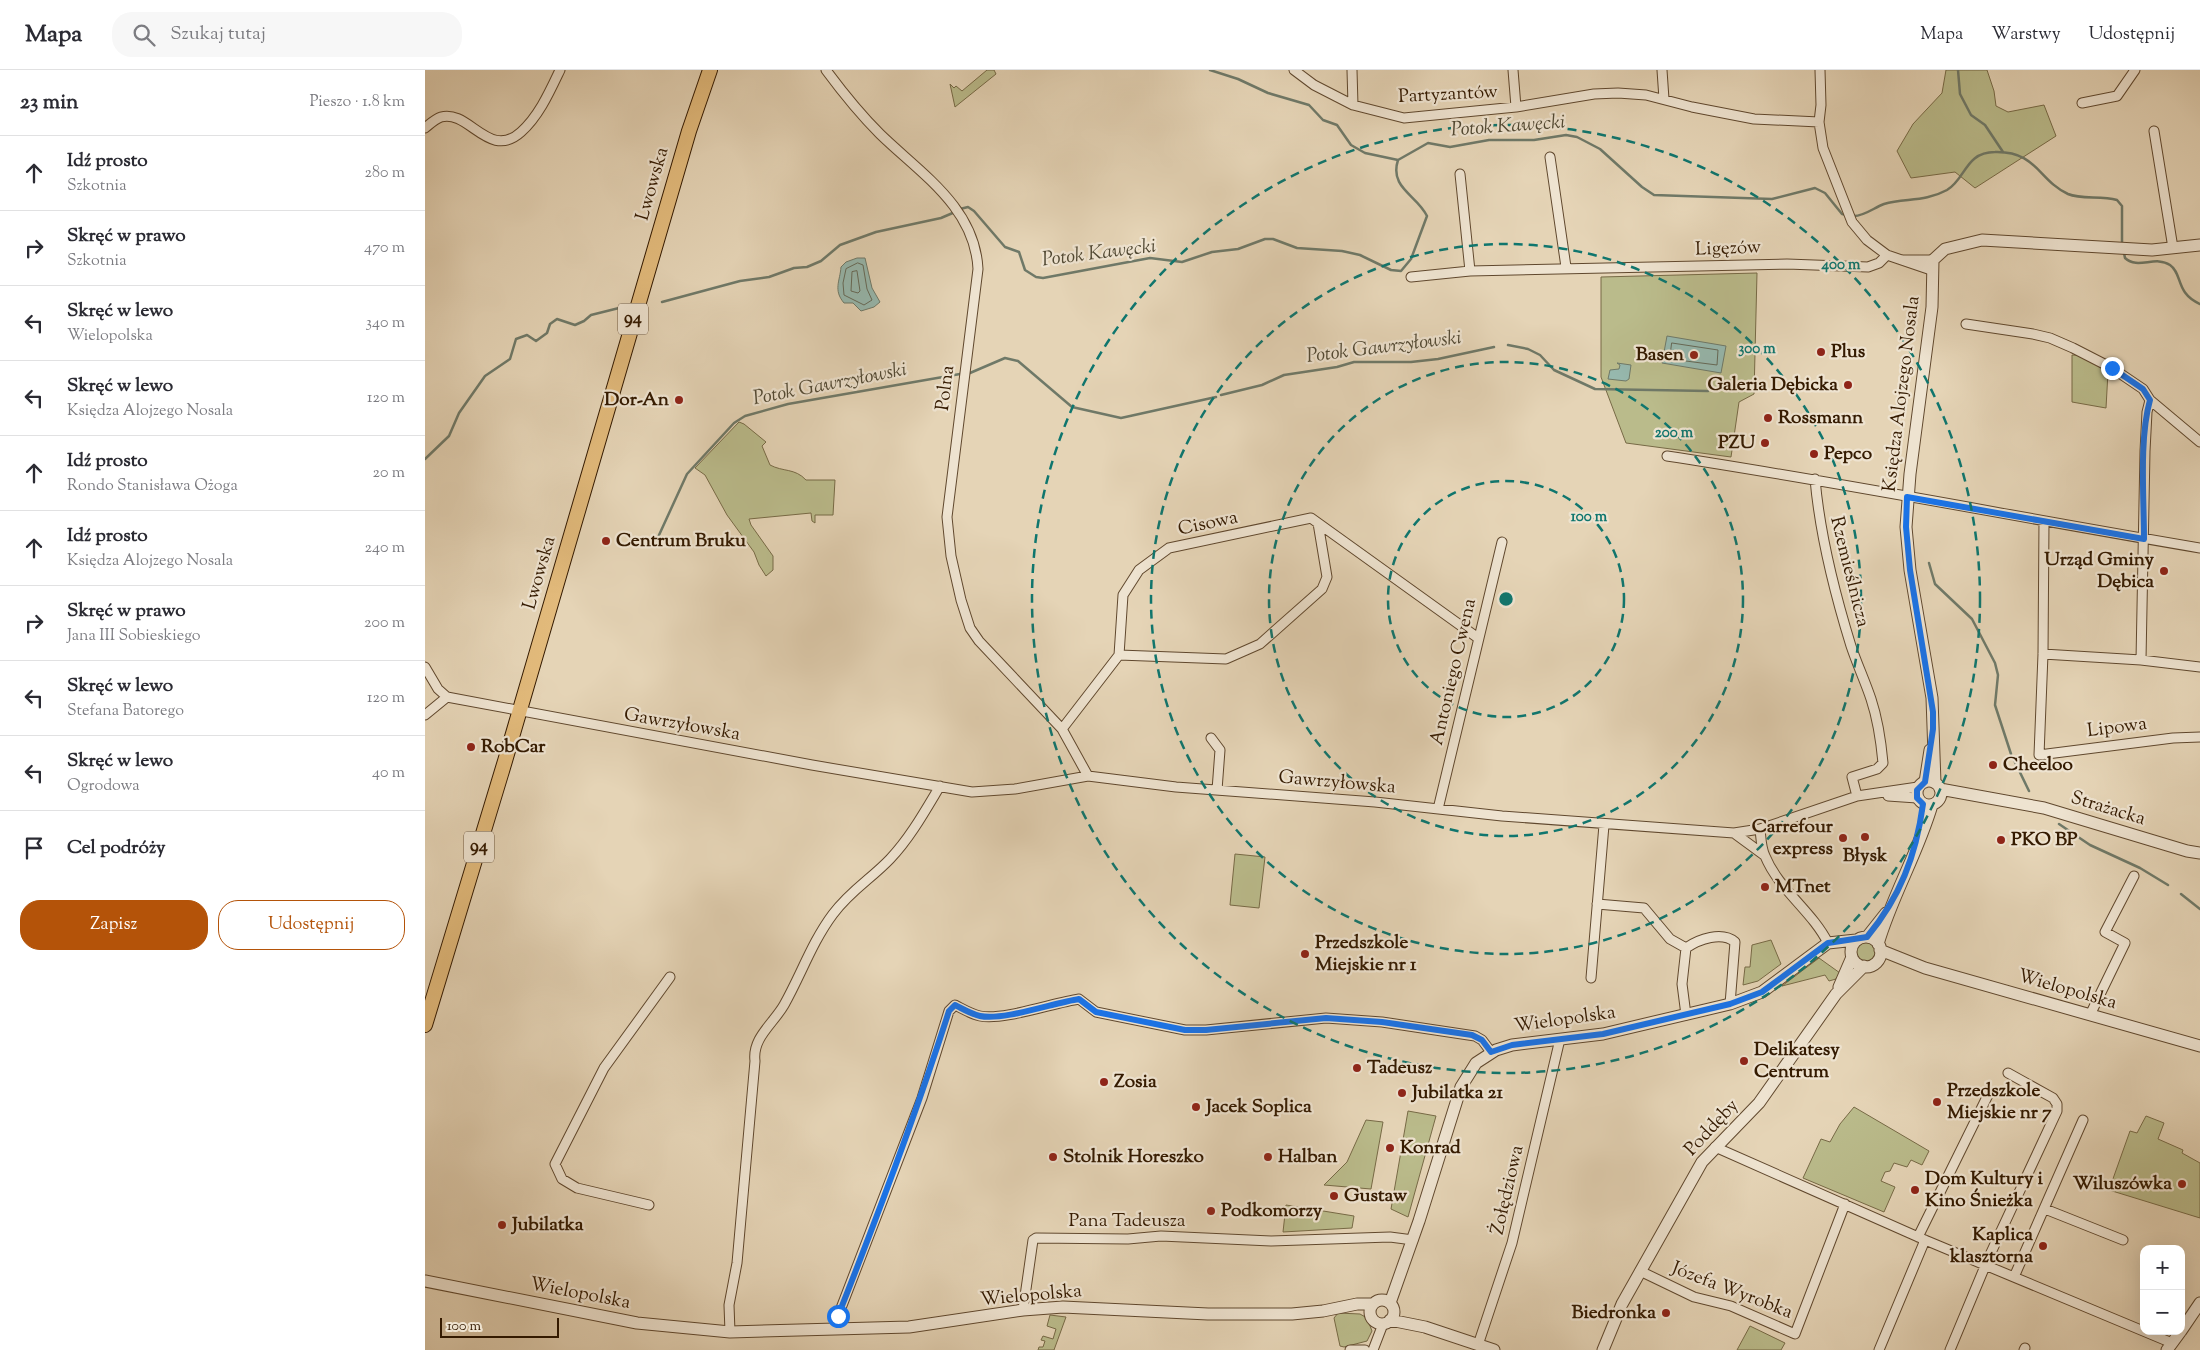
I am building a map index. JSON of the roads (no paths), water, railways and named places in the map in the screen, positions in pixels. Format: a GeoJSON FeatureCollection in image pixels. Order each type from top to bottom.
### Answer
{"type":"FeatureCollection","features":[{"type":"Feature","properties":{"kind":"main road","name":"Lwowska"},"geometry":{"type":"LineString","coordinates":[[689,131],[695,93],[702,70]]}},
{"type":"Feature","properties":{"kind":"main road","name":"Lwowska"},"geometry":{"type":"LineString","coordinates":[[425,1025],[519,712],[689,131],[710,70]]}},
{"type":"Feature","properties":{"kind":"street"},"geometry":{"type":"LineString","coordinates":[[425,128],[441,117],[447,116],[490,138],[500,140],[511,139],[521,132],[532,120],[561,70]]}},
{"type":"Feature","properties":{"kind":"street","name":"Polna"},"geometry":{"type":"LineString","coordinates":[[826,70],[854,108],[882,136],[925,173],[953,204],[975,244],[978,268],[949,488],[947,517],[951,556],[961,600],[971,628],[979,641],[1062,729],[1083,763],[1088,776]]}},
{"type":"Feature","properties":{"kind":"street","name":"Partyzantów"},"geometry":{"type":"LineString","coordinates":[[1294,70],[1315,85],[1353,105],[1403,118],[1516,107],[1594,94],[1618,93],[1664,99],[1692,107],[1755,119],[1819,122]]}},
{"type":"Feature","properties":{"kind":"street"},"geometry":{"type":"LineString","coordinates":[[1353,70],[1353,105]]}},
{"type":"Feature","properties":{"kind":"street","name":"Partyzantów"},"geometry":{"type":"LineString","coordinates":[[1513,70],[1516,107]]}},
{"type":"Feature","properties":{"kind":"street"},"geometry":{"type":"LineString","coordinates":[[1662,70],[1664,99]]}},
{"type":"Feature","properties":{"kind":"street"},"geometry":{"type":"LineString","coordinates":[[1820,70],[1821,105],[1819,122],[1823,148],[1852,222],[1867,240],[1887,256],[1932,265],[1945,249],[1982,240],[2124,249],[2173,248],[2200,245]]}},
{"type":"Feature","properties":{"kind":"street"},"geometry":{"type":"LineString","coordinates":[[2082,103],[2117,96],[2135,70]]}},
{"type":"Feature","properties":{"kind":"street"},"geometry":{"type":"LineString","coordinates":[[2154,131],[2173,248]]}},
{"type":"Feature","properties":{"kind":"street"},"geometry":{"type":"LineString","coordinates":[[1549,157],[1565,267]]}},
{"type":"Feature","properties":{"kind":"street"},"geometry":{"type":"LineString","coordinates":[[1461,174],[1470,271]]}},
{"type":"Feature","properties":{"kind":"street","name":"Ligęzów"},"geometry":{"type":"LineString","coordinates":[[1411,277],[1470,271],[1565,267],[1795,264],[1868,268],[1879,263],[1887,256]]}},
{"type":"Feature","properties":{"kind":"street","name":"Księdza Alojzego Nosala"},"geometry":{"type":"LineString","coordinates":[[1879,947],[1890,907],[1910,864],[1929,793],[1933,729],[1932,698],[1910,570],[1906,527],[1907,497],[1932,307],[1932,265]]}},
{"type":"Feature","properties":{"kind":"street"},"geometry":{"type":"LineString","coordinates":[[1966,324],[2019,330],[2050,338],[2112,368],[2143,389],[2150,400],[2200,442]]}},
{"type":"Feature","properties":{"kind":"street"},"geometry":{"type":"LineString","coordinates":[[2141,660],[2145,451],[2147,412],[2150,400]]}},
{"type":"Feature","properties":{"kind":"street"},"geometry":{"type":"LineString","coordinates":[[1667,456],[1815,479],[2045,522],[2200,548]]}},
{"type":"Feature","properties":{"kind":"street","name":"Rzemieślnicza"},"geometry":{"type":"LineString","coordinates":[[1815,479],[1819,520],[1835,589],[1851,647],[1872,700],[1880,736],[1883,763],[1877,769],[1852,777],[1857,796]]}},
{"type":"Feature","properties":{"kind":"street","name":"Cisowa"},"geometry":{"type":"LineString","coordinates":[[1119,655],[1123,594],[1139,570],[1169,548],[1311,518],[1318,523]]}},
{"type":"Feature","properties":{"kind":"street"},"geometry":{"type":"LineString","coordinates":[[2045,522],[2043,654],[2141,660],[2200,667]]}},
{"type":"Feature","properties":{"kind":"street"},"geometry":{"type":"LineString","coordinates":[[1062,729],[1119,655],[1226,659],[1259,644],[1322,589],[1327,577],[1318,523]]}},
{"type":"Feature","properties":{"kind":"street"},"geometry":{"type":"LineString","coordinates":[[1318,523],[1478,638]]}},
{"type":"Feature","properties":{"kind":"street","name":"Antoniego Cwena"},"geometry":{"type":"LineString","coordinates":[[1438,809],[1502,542]]}},
{"type":"Feature","properties":{"kind":"street","name":"Lipowa"},"geometry":{"type":"LineString","coordinates":[[2043,654],[2039,755],[2173,738],[2200,737]]}},
{"type":"Feature","properties":{"kind":"street"},"geometry":{"type":"LineString","coordinates":[[425,667],[438,689],[447,697],[425,715]]}},
{"type":"Feature","properties":{"kind":"street","name":"Gawrzyłowska"},"geometry":{"type":"LineString","coordinates":[[447,697],[519,712],[972,792],[995,792],[1088,776],[1217,790],[1375,802],[1604,825],[1734,833],[1760,829]]}},
{"type":"Feature","properties":{"kind":"street"},"geometry":{"type":"LineString","coordinates":[[1211,738],[1220,750],[1217,790]]}},
{"type":"Feature","properties":{"kind":"street"},"geometry":{"type":"LineString","coordinates":[[730,1332],[729,1305],[737,1263],[755,1061],[754,1050],[757,1042],[783,1006],[817,937],[831,916],[849,893],[894,854],[940,786]]}},
{"type":"Feature","properties":{"kind":"street","name":"Strażacka"},"geometry":{"type":"LineString","coordinates":[[1760,829],[1857,796],[1929,793],[2004,800],[2044,808],[2187,851],[2200,853]]}},
{"type":"Feature","properties":{"kind":"street"},"geometry":{"type":"LineString","coordinates":[[1591,978],[1604,825]]}},
{"type":"Feature","properties":{"kind":"street"},"geometry":{"type":"LineString","coordinates":[[1760,829],[1764,855],[1785,890],[1820,927],[1828,943],[1851,956],[1857,964],[1864,966],[1877,962],[1879,947],[1862,939],[1828,943]]}},
{"type":"Feature","properties":{"kind":"street"},"geometry":{"type":"LineString","coordinates":[[1734,833],[1764,855]]}},
{"type":"Feature","properties":{"kind":"street"},"geometry":{"type":"LineString","coordinates":[[2090,1015],[2125,943],[2105,932],[2134,876]]}},
{"type":"Feature","properties":{"kind":"street"},"geometry":{"type":"LineString","coordinates":[[1597,904],[1644,908],[1671,939],[1686,948]]}},
{"type":"Feature","properties":{"kind":"street","name":"Księdza Alojzego Nosala"},"geometry":{"type":"LineString","coordinates":[[1862,939],[1890,907]]}},
{"type":"Feature","properties":{"kind":"street"},"geometry":{"type":"LineString","coordinates":[[1686,948],[1703,938],[1724,938],[1735,942],[1730,1004]]}},
{"type":"Feature","properties":{"kind":"street"},"geometry":{"type":"LineString","coordinates":[[1851,956],[1853,945],[1862,939]]}},
{"type":"Feature","properties":{"kind":"street","name":"Wielopolska"},"geometry":{"type":"LineString","coordinates":[[425,1281],[637,1323],[730,1332],[909,1327],[1023,1310],[1063,1307],[1209,1314],[1292,1314],[1335,1309],[1357,1304],[1382,1312],[1413,1240],[1461,1086],[1476,1063],[1491,1052],[1512,1045],[1603,1034],[1730,1004],[1762,992],[1828,943]]}},
{"type":"Feature","properties":{"kind":"street","name":"Wielopolska"},"geometry":{"type":"LineString","coordinates":[[1879,947],[1925,968],[2200,1046]]}},
{"type":"Feature","properties":{"kind":"street"},"geometry":{"type":"LineString","coordinates":[[1686,948],[1682,984],[1686,1015]]}},
{"type":"Feature","properties":{"kind":"street","name":"Poddęby"},"geometry":{"type":"LineString","coordinates":[[1836,994],[1851,956]]}},
{"type":"Feature","properties":{"kind":"street","name":"Wielopolska"},"geometry":{"type":"LineString","coordinates":[[1877,962],[1925,968]]}},
{"type":"Feature","properties":{"kind":"street","name":"Poddęby"},"geometry":{"type":"LineString","coordinates":[[1603,1350],[1622,1304],[1701,1162],[1759,1103],[1836,994],[1864,966]]}},
{"type":"Feature","properties":{"kind":"street"},"geometry":{"type":"LineString","coordinates":[[649,1205],[577,1188],[562,1179],[555,1164],[604,1068],[669,977]]}},
{"type":"Feature","properties":{"kind":"street"},"geometry":{"type":"LineString","coordinates":[[835,1329],[838,1316],[921,1098],[949,1011],[955,1005],[980,1016],[995,1017],[1079,999],[1096,1012],[1185,1030],[1206,1030],[1326,1018],[1358,1019],[1472,1035],[1482,1040],[1491,1052]]}},
{"type":"Feature","properties":{"kind":"street","name":"Żołędziowa"},"geometry":{"type":"LineString","coordinates":[[1478,1345],[1512,1246],[1560,1039]]}},
{"type":"Feature","properties":{"kind":"street"},"geometry":{"type":"LineString","coordinates":[[1950,1350],[1986,1265],[2057,1111],[2057,1104],[2053,1098],[2009,1073]]}},
{"type":"Feature","properties":{"kind":"street"},"geometry":{"type":"LineString","coordinates":[[1879,1350],[1922,1238],[1988,1095]]}},
{"type":"Feature","properties":{"kind":"street"},"geometry":{"type":"LineString","coordinates":[[2014,1277],[2083,1120]]}},
{"type":"Feature","properties":{"kind":"street"},"geometry":{"type":"LineString","coordinates":[[1715,1147],[2014,1277],[2169,1347],[2178,1335]]}},
{"type":"Feature","properties":{"kind":"street","name":"Józefa Wyrobka"},"geometry":{"type":"LineString","coordinates":[[1640,1271],[1694,1298],[1738,1308],[1795,1334],[1845,1204]]}},
{"type":"Feature","properties":{"kind":"street"},"geometry":{"type":"LineString","coordinates":[[2045,1209],[2123,1240]]}},
{"type":"Feature","properties":{"kind":"street","name":"Pana Tadeusza"},"geometry":{"type":"LineString","coordinates":[[1023,1310],[1033,1240],[1047,1237],[1128,1238],[1161,1236],[1271,1241],[1390,1237],[1413,1240]]}},
{"type":"Feature","properties":{"kind":"street"},"geometry":{"type":"LineString","coordinates":[[2185,1325],[2200,1303]]}},
{"type":"Feature","properties":{"kind":"street"},"geometry":{"type":"LineString","coordinates":[[1350,1350],[1370,1349],[1382,1312],[1493,1350]]}},
{"type":"Feature","properties":{"kind":"water"},"geometry":{"type":"Polygon","coordinates":[[[857,258],[865,258],[872,288],[880,302],[874,307],[861,311],[853,303],[844,303],[838,290],[841,267],[846,262],[857,258]]]}},
{"type":"Feature","properties":{"kind":"water","name":"Basen"},"geometry":{"type":"Polygon","coordinates":[[[1667,336],[1726,346],[1721,373],[1662,363],[1667,336]]]}},
{"type":"Feature","properties":{"kind":"water","name":"Basen"},"geometry":{"type":"Polygon","coordinates":[[[1617,363],[1631,365],[1629,379],[1626,381],[1608,379],[1610,370],[1619,369],[1620,365],[1617,363]]]}},
{"type":"Feature","properties":{"kind":"waterway"},"geometry":{"type":"LineString","coordinates":[[1210,70],[1238,79],[1268,93],[1309,105],[1323,120],[1337,125],[1351,145],[1365,153],[1398,160]]}},
{"type":"Feature","properties":{"kind":"waterway"},"geometry":{"type":"LineString","coordinates":[[1958,70],[1960,94],[1971,115],[1985,125],[2003,152]]}},
{"type":"Feature","properties":{"kind":"waterway","name":"Potok Kawęcki"},"geometry":{"type":"LineString","coordinates":[[960,209],[968,207],[974,211],[1005,247],[1019,252],[1025,270],[1036,277],[1043,278],[1150,258],[1182,262],[1212,252],[1238,249],[1265,239],[1273,239],[1297,248],[1342,251],[1360,255],[1391,270],[1401,271],[1411,259],[1427,216],[1417,202],[1405,191],[1397,178],[1398,160],[1428,143],[1450,147],[1489,140],[1534,140],[1566,135],[1577,137],[1600,149],[1642,187],[1654,195],[1772,199],[1815,188],[1825,193],[1842,214],[1847,215]]}},
{"type":"Feature","properties":{"kind":"waterway","name":"Potok Kawęcki"},"geometry":{"type":"LineString","coordinates":[[1853,216],[1865,213],[1884,204],[1939,194],[1953,185],[1978,156],[1995,152],[2009,153],[2029,161],[2058,188],[2068,194],[2079,197],[2117,200],[2122,206],[2122,245]]}},
{"type":"Feature","properties":{"kind":"waterway","name":"Potok Kawęcki"},"geometry":{"type":"LineString","coordinates":[[662,302],[740,281],[769,277],[794,268],[807,267],[821,261],[840,245],[876,232],[941,218],[955,212]]}},
{"type":"Feature","properties":{"kind":"waterway","name":"Potok Kawęcki"},"geometry":{"type":"LineString","coordinates":[[2124,253],[2125,258],[2135,263],[2158,261],[2170,265],[2177,273],[2187,295],[2200,304]]}},
{"type":"Feature","properties":{"kind":"waterway","name":"Potok Kawęcki"},"geometry":{"type":"LineString","coordinates":[[425,459],[449,436],[459,413],[485,376],[510,359],[516,339],[527,335],[536,341],[547,333],[550,324],[557,319],[575,325],[591,315],[623,307]]}},
{"type":"Feature","properties":{"kind":"waterway","name":"Potok Gawrzyłowski"},"geometry":{"type":"LineString","coordinates":[[1508,345],[1528,349],[1540,355],[1554,370],[1595,389],[1708,391]]}},
{"type":"Feature","properties":{"kind":"waterway","name":"Potok Gawrzyłowski"},"geometry":{"type":"LineString","coordinates":[[1221,395],[1262,385],[1284,375],[1337,367],[1354,362],[1411,362],[1438,359],[1494,347]]}},
{"type":"Feature","properties":{"kind":"waterway","name":"Potok Gawrzyłowski"},"geometry":{"type":"LineString","coordinates":[[970,373],[1005,358],[1018,361],[1072,407],[1121,418],[1216,397]]}},
{"type":"Feature","properties":{"kind":"waterway","name":"Potok Gawrzyłowski"},"geometry":{"type":"LineString","coordinates":[[654,546],[687,474],[734,423],[745,416],[788,404],[960,374]]}},
{"type":"Feature","properties":{"kind":"waterway","name":"Potok Gawrzyłowski"},"geometry":{"type":"LineString","coordinates":[[1929,563],[1935,584],[1972,619],[1995,663],[1998,675],[1995,705],[2011,754]]}},
{"type":"Feature","properties":{"kind":"waterway","name":"Potok Gawrzyłowski"},"geometry":{"type":"LineString","coordinates":[[2014,760],[2029,791]]}},
{"type":"Feature","properties":{"kind":"waterway","name":"Potok Gawrzyłowski"},"geometry":{"type":"LineString","coordinates":[[2059,824],[2090,845],[2140,868],[2168,885]]}},
{"type":"Feature","properties":{"kind":"waterway","name":"Potok Gawrzyłowski"},"geometry":{"type":"LineString","coordinates":[[2181,894],[2200,909]]}},
{"type":"Feature","properties":{"kind":"place","name":"Plus"},"geometry":{"type":"Point","coordinates":[1821,352]}},
{"type":"Feature","properties":{"kind":"place","name":"Basen"},"geometry":{"type":"Point","coordinates":[1694,355]}},
{"type":"Feature","properties":{"kind":"place","name":"Galeria Dębicka"},"geometry":{"type":"Point","coordinates":[1848,385]}},
{"type":"Feature","properties":{"kind":"place","name":"Dor-An"},"geometry":{"type":"Point","coordinates":[679,400]}},
{"type":"Feature","properties":{"kind":"place","name":"Rossmann"},"geometry":{"type":"Point","coordinates":[1768,418]}},
{"type":"Feature","properties":{"kind":"place","name":"PZU"},"geometry":{"type":"Point","coordinates":[1765,443]}},
{"type":"Feature","properties":{"kind":"place","name":"Pepco"},"geometry":{"type":"Point","coordinates":[1814,454]}},
{"type":"Feature","properties":{"kind":"place","name":"Centrum Bruku"},"geometry":{"type":"Point","coordinates":[606,541]}},
{"type":"Feature","properties":{"kind":"place","name":"Urząd Gminy Dębica"},"geometry":{"type":"Point","coordinates":[2164,571]}},
{"type":"Feature","properties":{"kind":"place","name":"RobCar"},"geometry":{"type":"Point","coordinates":[471,747]}},
{"type":"Feature","properties":{"kind":"place","name":"Cheeloo"},"geometry":{"type":"Point","coordinates":[1993,765]}},
{"type":"Feature","properties":{"kind":"place","name":"Błysk"},"geometry":{"type":"Point","coordinates":[1865,837]}},
{"type":"Feature","properties":{"kind":"place","name":"Carrefour express"},"geometry":{"type":"Point","coordinates":[1843,838]}},
{"type":"Feature","properties":{"kind":"place","name":"PKO BP"},"geometry":{"type":"Point","coordinates":[2001,840]}},
{"type":"Feature","properties":{"kind":"place","name":"MTnet"},"geometry":{"type":"Point","coordinates":[1765,887]}},
{"type":"Feature","properties":{"kind":"place","name":"Przedszkole Miejskie nr 1"},"geometry":{"type":"Point","coordinates":[1305,954]}},
{"type":"Feature","properties":{"kind":"place","name":"Delikatesy Centrum"},"geometry":{"type":"Point","coordinates":[1744,1061]}},
{"type":"Feature","properties":{"kind":"place","name":"Tadeusz"},"geometry":{"type":"Point","coordinates":[1357,1068]}},
{"type":"Feature","properties":{"kind":"place","name":"Zosia"},"geometry":{"type":"Point","coordinates":[1104,1082]}},
{"type":"Feature","properties":{"kind":"place","name":"Jubilatka 21"},"geometry":{"type":"Point","coordinates":[1402,1093]}},
{"type":"Feature","properties":{"kind":"place","name":"Przedszkole Miejskie nr 7"},"geometry":{"type":"Point","coordinates":[1937,1102]}},
{"type":"Feature","properties":{"kind":"place","name":"Jacek Soplica"},"geometry":{"type":"Point","coordinates":[1196,1107]}},
{"type":"Feature","properties":{"kind":"place","name":"Konrad"},"geometry":{"type":"Point","coordinates":[1390,1148]}},
{"type":"Feature","properties":{"kind":"place","name":"Stolnik Horeszko"},"geometry":{"type":"Point","coordinates":[1053,1157]}},
{"type":"Feature","properties":{"kind":"place","name":"Halban"},"geometry":{"type":"Point","coordinates":[1268,1157]}},
{"type":"Feature","properties":{"kind":"place","name":"Wiluszówka"},"geometry":{"type":"Point","coordinates":[2182,1184]}},
{"type":"Feature","properties":{"kind":"place","name":"Dom Kultury i Kino Śnieżka"},"geometry":{"type":"Point","coordinates":[1915,1190]}},
{"type":"Feature","properties":{"kind":"place","name":"Gustaw"},"geometry":{"type":"Point","coordinates":[1334,1196]}},
{"type":"Feature","properties":{"kind":"place","name":"Podkomorzy"},"geometry":{"type":"Point","coordinates":[1211,1211]}},
{"type":"Feature","properties":{"kind":"place","name":"Jubilatka"},"geometry":{"type":"Point","coordinates":[502,1225]}},
{"type":"Feature","properties":{"kind":"place","name":"Kaplica klasztorna"},"geometry":{"type":"Point","coordinates":[2043,1246]}},
{"type":"Feature","properties":{"kind":"place","name":"Biedronka"},"geometry":{"type":"Point","coordinates":[1666,1313]}}]}
